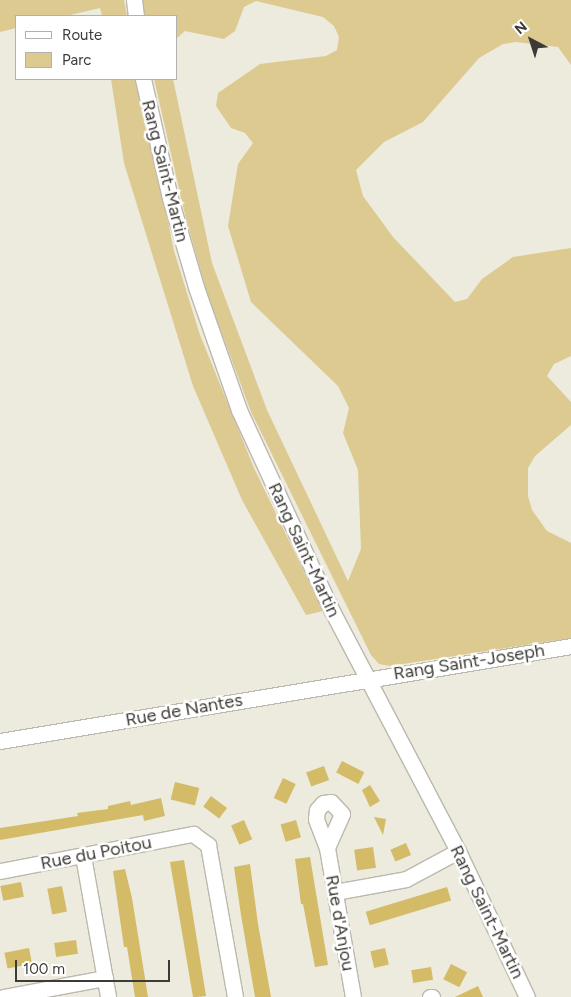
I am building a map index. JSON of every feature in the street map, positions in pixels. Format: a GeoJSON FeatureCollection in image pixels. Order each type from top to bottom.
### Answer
{"type":"FeatureCollection","features":[{"type":"Feature","properties":{"kind":"street"},"geometry":{"type":"LineString","coordinates":[[134,0],[136,15]]}},
{"type":"Feature","properties":{"kind":"street","name":"Rang Saint-Martin"},"geometry":{"type":"LineString","coordinates":[[143,80],[170,198],[193,278],[239,410],[368,679],[458,851],[528,997]]}},
{"type":"Feature","properties":{"kind":"street","name":"Rang Saint-Joseph"},"geometry":{"type":"LineString","coordinates":[[368,679],[571,646]]}},
{"type":"Feature","properties":{"kind":"street","name":"Rue de Nantes"},"geometry":{"type":"LineString","coordinates":[[0,741],[368,679]]}},
{"type":"Feature","properties":{"kind":"street","name":"Rue du Poitou"},"geometry":{"type":"LineString","coordinates":[[0,871],[193,834],[208,845],[235,997]]}},
{"type":"Feature","properties":{"kind":"street","name":"Rue d'Anjou"},"geometry":{"type":"LineString","coordinates":[[327,848],[353,997]]}},
{"type":"Feature","properties":{"kind":"street"},"geometry":{"type":"LineString","coordinates":[[335,892],[406,879],[458,851]]}},
{"type":"Feature","properties":{"kind":"street"},"geometry":{"type":"LineString","coordinates":[[84,856],[108,997]]}},
{"type":"Feature","properties":{"kind":"street"},"geometry":{"type":"LineString","coordinates":[[2,997],[105,978]]}},
{"type":"Feature","properties":{"kind":"green space"},"geometry":{"type":"Polygon","coordinates":[[[0,0],[124,0],[127,15],[102,15],[100,8],[70,15],[15,15],[15,28],[0,32],[0,0]]]}},
{"type":"Feature","properties":{"kind":"green space"},"geometry":{"type":"Polygon","coordinates":[[[139,0],[571,0],[571,65],[558,47],[516,42],[503,44],[479,58],[423,122],[384,142],[356,170],[363,196],[393,237],[455,302],[467,299],[482,279],[513,257],[571,248],[571,356],[554,364],[547,376],[571,402],[571,425],[535,456],[528,468],[528,496],[532,510],[547,531],[571,543],[571,638],[390,666],[379,664],[371,655],[251,412],[207,293],[185,215],[154,80],[173,80],[212,263],[267,410],[348,581],[361,549],[358,470],[343,433],[349,408],[338,386],[251,302],[228,226],[238,164],[253,143],[245,133],[231,128],[216,106],[218,93],[260,64],[326,56],[337,50],[339,37],[334,26],[323,17],[256,1],[244,7],[235,31],[224,39],[185,31],[178,37],[178,15],[141,15],[139,0]]]}},
{"type":"Feature","properties":{"kind":"green space"},"geometry":{"type":"Polygon","coordinates":[[[111,80],[139,80],[174,251],[200,335],[254,468],[323,611],[306,615],[242,500],[193,386],[124,163],[111,80]]]}},
{"type":"Feature","properties":{"kind":"building"},"geometry":{"type":"Polygon","coordinates":[[[342,761],[364,772],[358,784],[336,773],[342,761]]]}},
{"type":"Feature","properties":{"kind":"building"},"geometry":{"type":"Polygon","coordinates":[[[324,766],[329,780],[311,787],[306,772],[324,766]]]}},
{"type":"Feature","properties":{"kind":"building"},"geometry":{"type":"Polygon","coordinates":[[[283,778],[296,784],[286,804],[274,798],[283,778]]]}},
{"type":"Feature","properties":{"kind":"building"},"geometry":{"type":"Polygon","coordinates":[[[175,782],[199,788],[195,806],[171,799],[175,782]]]}},
{"type":"Feature","properties":{"kind":"building"},"geometry":{"type":"Polygon","coordinates":[[[370,785],[380,801],[370,807],[362,790],[370,785]]]}},
{"type":"Feature","properties":{"kind":"building"},"geometry":{"type":"Polygon","coordinates":[[[211,796],[227,808],[219,818],[203,806],[211,796]]]}},
{"type":"Feature","properties":{"kind":"building"},"geometry":{"type":"Polygon","coordinates":[[[161,798],[165,816],[144,821],[143,815],[0,840],[0,828],[78,816],[77,813],[108,809],[108,806],[130,801],[131,805],[161,798]]]}},
{"type":"Feature","properties":{"kind":"building"},"geometry":{"type":"Polygon","coordinates":[[[374,817],[386,819],[383,835],[374,817]]]}},
{"type":"Feature","properties":{"kind":"building"},"geometry":{"type":"Polygon","coordinates":[[[244,820],[252,839],[239,845],[231,825],[244,820]]]}},
{"type":"Feature","properties":{"kind":"building"},"geometry":{"type":"Polygon","coordinates":[[[296,820],[301,837],[286,842],[281,824],[296,820]]]}},
{"type":"Feature","properties":{"kind":"building"},"geometry":{"type":"Polygon","coordinates":[[[406,843],[411,855],[395,862],[390,850],[406,843]]]}},
{"type":"Feature","properties":{"kind":"building"},"geometry":{"type":"Polygon","coordinates":[[[373,847],[376,868],[357,870],[354,850],[373,847]]]}},
{"type":"Feature","properties":{"kind":"building"},"geometry":{"type":"Polygon","coordinates":[[[310,857],[328,965],[315,967],[303,904],[301,904],[295,859],[310,857]]]}},
{"type":"Feature","properties":{"kind":"building"},"geometry":{"type":"Polygon","coordinates":[[[184,860],[206,996],[193,997],[170,862],[184,860]]]}},
{"type":"Feature","properties":{"kind":"building"},"geometry":{"type":"Polygon","coordinates":[[[250,864],[271,997],[255,997],[241,915],[234,867],[250,864]]]}},
{"type":"Feature","properties":{"kind":"building"},"geometry":{"type":"Polygon","coordinates":[[[125,869],[132,898],[148,997],[135,997],[127,947],[124,947],[113,871],[125,869]]]}},
{"type":"Feature","properties":{"kind":"building"},"geometry":{"type":"Polygon","coordinates":[[[21,882],[24,897],[3,901],[0,886],[21,882]]]}},
{"type":"Feature","properties":{"kind":"building"},"geometry":{"type":"Polygon","coordinates":[[[62,886],[67,912],[52,914],[47,889],[62,886]]]}},
{"type":"Feature","properties":{"kind":"building"},"geometry":{"type":"Polygon","coordinates":[[[447,887],[451,900],[370,925],[366,912],[447,887]]]}},
{"type":"Feature","properties":{"kind":"building"},"geometry":{"type":"Polygon","coordinates":[[[76,940],[78,954],[56,957],[54,943],[76,940]]]}},
{"type":"Feature","properties":{"kind":"building"},"geometry":{"type":"Polygon","coordinates":[[[29,948],[32,964],[8,968],[4,953],[29,948]]]}},
{"type":"Feature","properties":{"kind":"building"},"geometry":{"type":"Polygon","coordinates":[[[385,948],[389,965],[374,968],[370,951],[385,948]]]}},
{"type":"Feature","properties":{"kind":"building"},"geometry":{"type":"Polygon","coordinates":[[[451,964],[467,972],[459,987],[443,979],[451,964]]]}},
{"type":"Feature","properties":{"kind":"building"},"geometry":{"type":"Polygon","coordinates":[[[431,967],[433,980],[413,983],[411,970],[431,967]]]}},
{"type":"Feature","properties":{"kind":"building"},"geometry":{"type":"Polygon","coordinates":[[[478,986],[483,997],[455,997],[478,986]]]}}]}
